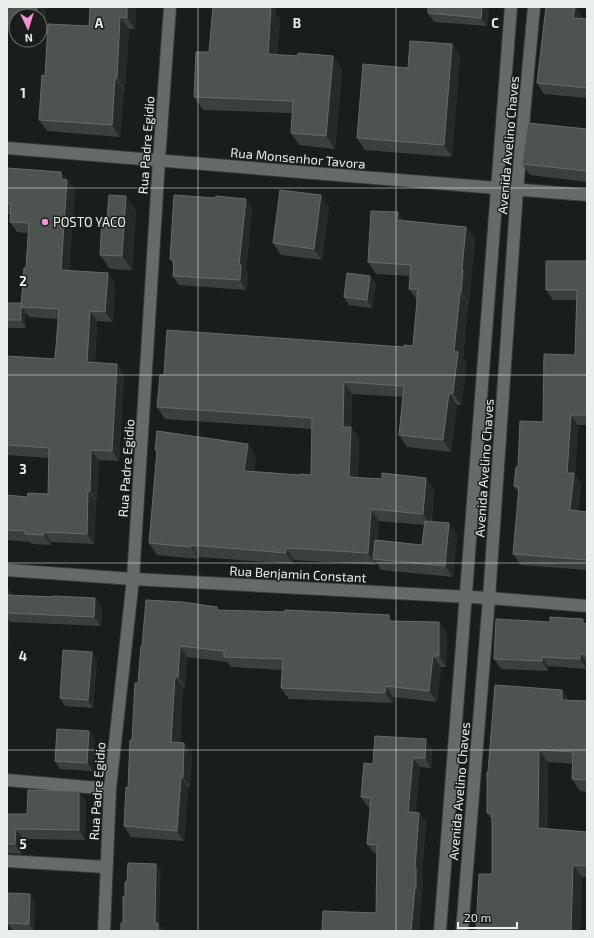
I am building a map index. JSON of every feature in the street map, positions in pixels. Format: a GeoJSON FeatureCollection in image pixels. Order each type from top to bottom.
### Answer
{"type":"FeatureCollection","features":[{"type":"Feature","properties":{"kind":"street","name":"Rua Padre Egidio"},"geometry":{"type":"LineString","coordinates":[[104,931],[110,789],[133,579],[170,7]]}},
{"type":"Feature","properties":{"kind":"street","name":"Avenida Avelino Chaves"},"geometry":{"type":"LineString","coordinates":[[440,931],[511,7]]}},
{"type":"Feature","properties":{"kind":"street","name":"Avenida Avelino Chaves"},"geometry":{"type":"LineString","coordinates":[[462,931],[489,598],[517,190],[534,7]]}},
{"type":"Feature","properties":{"kind":"street","name":"Rua Monsenhor Tavora"},"geometry":{"type":"LineString","coordinates":[[7,148],[587,195]]}},
{"type":"Feature","properties":{"kind":"street","name":"Rua Benjamin Constant"},"geometry":{"type":"LineString","coordinates":[[7,570],[133,579],[489,598],[587,606]]}},
{"type":"Feature","properties":{"kind":"street"},"geometry":{"type":"LineString","coordinates":[[7,780],[110,789]]}},
{"type":"Feature","properties":{"kind":"street"},"geometry":{"type":"LineString","coordinates":[[7,861],[106,867]]}},
{"type":"Feature","properties":{"kind":"building"},"geometry":{"type":"Polygon","coordinates":[[[7,7],[37,7],[8,8],[7,23],[7,7]]]}},
{"type":"Feature","properties":{"kind":"building"},"geometry":{"type":"Polygon","coordinates":[[[90,7],[127,7],[127,18],[120,17],[117,78],[115,78],[112,125],[39,120],[42,75],[45,76],[47,48],[48,48],[48,24],[89,26],[90,7]]]}},
{"type":"Feature","properties":{"kind":"building"},"geometry":{"type":"Polygon","coordinates":[[[213,7],[271,7],[268,54],[298,56],[298,53],[333,56],[326,136],[291,133],[293,101],[194,97],[196,52],[209,52],[213,7]]]}},
{"type":"Feature","properties":{"kind":"building"},"geometry":{"type":"Polygon","coordinates":[[[428,7],[482,7],[481,18],[428,13],[428,7]]]}},
{"type":"Feature","properties":{"kind":"building"},"geometry":{"type":"Polygon","coordinates":[[[546,7],[575,7],[573,18],[587,19],[587,88],[537,83],[546,7]]]}},
{"type":"Feature","properties":{"kind":"building"},"geometry":{"type":"Polygon","coordinates":[[[410,41],[452,44],[444,145],[357,138],[363,64],[408,68],[410,41]]]}},
{"type":"Feature","properties":{"kind":"building"},"geometry":{"type":"Polygon","coordinates":[[[528,123],[587,129],[587,171],[522,164],[528,123]]]}},
{"type":"Feature","properties":{"kind":"building"},"geometry":{"type":"Polygon","coordinates":[[[7,168],[61,172],[61,179],[67,180],[61,270],[108,273],[105,312],[90,311],[87,362],[117,364],[112,451],[91,450],[87,534],[44,532],[44,535],[25,534],[25,531],[7,530],[7,495],[27,497],[28,493],[48,494],[49,448],[7,445],[7,356],[55,359],[59,309],[21,307],[24,268],[26,268],[29,223],[10,222],[11,204],[7,204],[7,168]]]}},
{"type":"Feature","properties":{"kind":"building"},"geometry":{"type":"Polygon","coordinates":[[[280,190],[321,195],[314,249],[273,243],[280,190]]]}},
{"type":"Feature","properties":{"kind":"building"},"geometry":{"type":"Polygon","coordinates":[[[109,195],[126,196],[122,256],[100,255],[102,218],[107,219],[109,195]]]}},
{"type":"Feature","properties":{"kind":"building"},"geometry":{"type":"Polygon","coordinates":[[[174,195],[215,198],[216,196],[246,199],[239,265],[241,265],[240,280],[173,276],[174,260],[170,259],[174,195]]]}},
{"type":"Feature","properties":{"kind":"building"},"geometry":{"type":"Polygon","coordinates":[[[371,211],[398,212],[397,220],[466,227],[461,293],[454,351],[458,352],[453,393],[449,393],[443,440],[399,435],[404,386],[344,382],[343,427],[351,427],[349,477],[382,479],[382,473],[426,478],[423,514],[371,509],[368,553],[286,548],[286,553],[149,543],[157,451],[155,450],[157,431],[248,444],[244,471],[311,475],[312,418],[157,407],[160,375],[164,375],[167,330],[404,347],[404,345],[413,346],[418,289],[409,289],[411,265],[368,262],[371,211]]]}},
{"type":"Feature","properties":{"kind":"building"},"geometry":{"type":"Polygon","coordinates":[[[546,261],[587,261],[587,415],[571,415],[567,473],[574,473],[570,510],[587,512],[587,560],[513,554],[519,487],[514,486],[516,467],[518,467],[520,421],[543,422],[544,354],[575,355],[577,290],[546,290],[546,261]]]}},
{"type":"Feature","properties":{"kind":"building"},"geometry":{"type":"Polygon","coordinates":[[[347,273],[370,276],[367,300],[344,297],[347,273]]]}},
{"type":"Feature","properties":{"kind":"building"},"geometry":{"type":"Polygon","coordinates":[[[7,303],[21,303],[21,320],[7,320],[7,303]]]}},
{"type":"Feature","properties":{"kind":"building"},"geometry":{"type":"Polygon","coordinates":[[[425,521],[449,523],[445,566],[373,559],[375,540],[422,545],[425,521]]]}},
{"type":"Feature","properties":{"kind":"building"},"geometry":{"type":"Polygon","coordinates":[[[7,595],[95,598],[94,617],[7,613],[7,595]]]}},
{"type":"Feature","properties":{"kind":"building"},"geometry":{"type":"Polygon","coordinates":[[[146,600],[182,602],[217,607],[217,610],[285,612],[285,610],[389,615],[389,621],[439,622],[439,656],[433,656],[429,691],[386,686],[385,693],[281,688],[283,659],[224,657],[224,651],[180,646],[178,677],[175,676],[171,742],[184,743],[183,777],[181,777],[177,831],[124,826],[126,787],[128,788],[130,740],[132,740],[135,683],[138,683],[146,600]]]}},
{"type":"Feature","properties":{"kind":"building"},"geometry":{"type":"Polygon","coordinates":[[[550,617],[583,619],[583,623],[587,624],[587,654],[580,654],[580,659],[542,657],[542,661],[494,659],[496,619],[550,622],[550,617]]]}},
{"type":"Feature","properties":{"kind":"building"},"geometry":{"type":"Polygon","coordinates":[[[63,650],[92,652],[88,700],[60,698],[63,650]]]}},
{"type":"Feature","properties":{"kind":"building"},"geometry":{"type":"Polygon","coordinates":[[[495,685],[562,690],[562,700],[587,701],[587,780],[572,779],[573,752],[539,750],[538,828],[587,832],[587,866],[573,865],[571,931],[476,931],[479,874],[492,874],[492,813],[487,813],[487,772],[495,685]]]}},
{"type":"Feature","properties":{"kind":"building"},"geometry":{"type":"Polygon","coordinates":[[[57,729],[89,731],[87,763],[55,761],[57,729]]]}},
{"type":"Feature","properties":{"kind":"building"},"geometry":{"type":"Polygon","coordinates":[[[375,736],[426,739],[425,758],[413,758],[408,812],[419,813],[415,867],[416,888],[411,931],[322,931],[323,911],[376,913],[377,845],[367,844],[371,798],[361,797],[364,763],[373,764],[375,736]]]}},
{"type":"Feature","properties":{"kind":"building"},"geometry":{"type":"Polygon","coordinates":[[[28,790],[79,791],[79,830],[16,829],[15,844],[7,844],[7,814],[27,814],[28,790]]]}},
{"type":"Feature","properties":{"kind":"building"},"geometry":{"type":"Polygon","coordinates":[[[128,863],[156,864],[155,923],[158,923],[158,931],[121,931],[121,923],[123,923],[123,896],[125,897],[125,882],[127,882],[128,863]]]}},
{"type":"Feature","properties":{"kind":"building"},"geometry":{"type":"Polygon","coordinates":[[[8,893],[30,894],[29,924],[7,923],[8,893]]]}},
{"type":"Feature","properties":{"kind":"place","name":"POSTO YACO"},"geometry":{"type":"Point","coordinates":[45,222]}}]}
